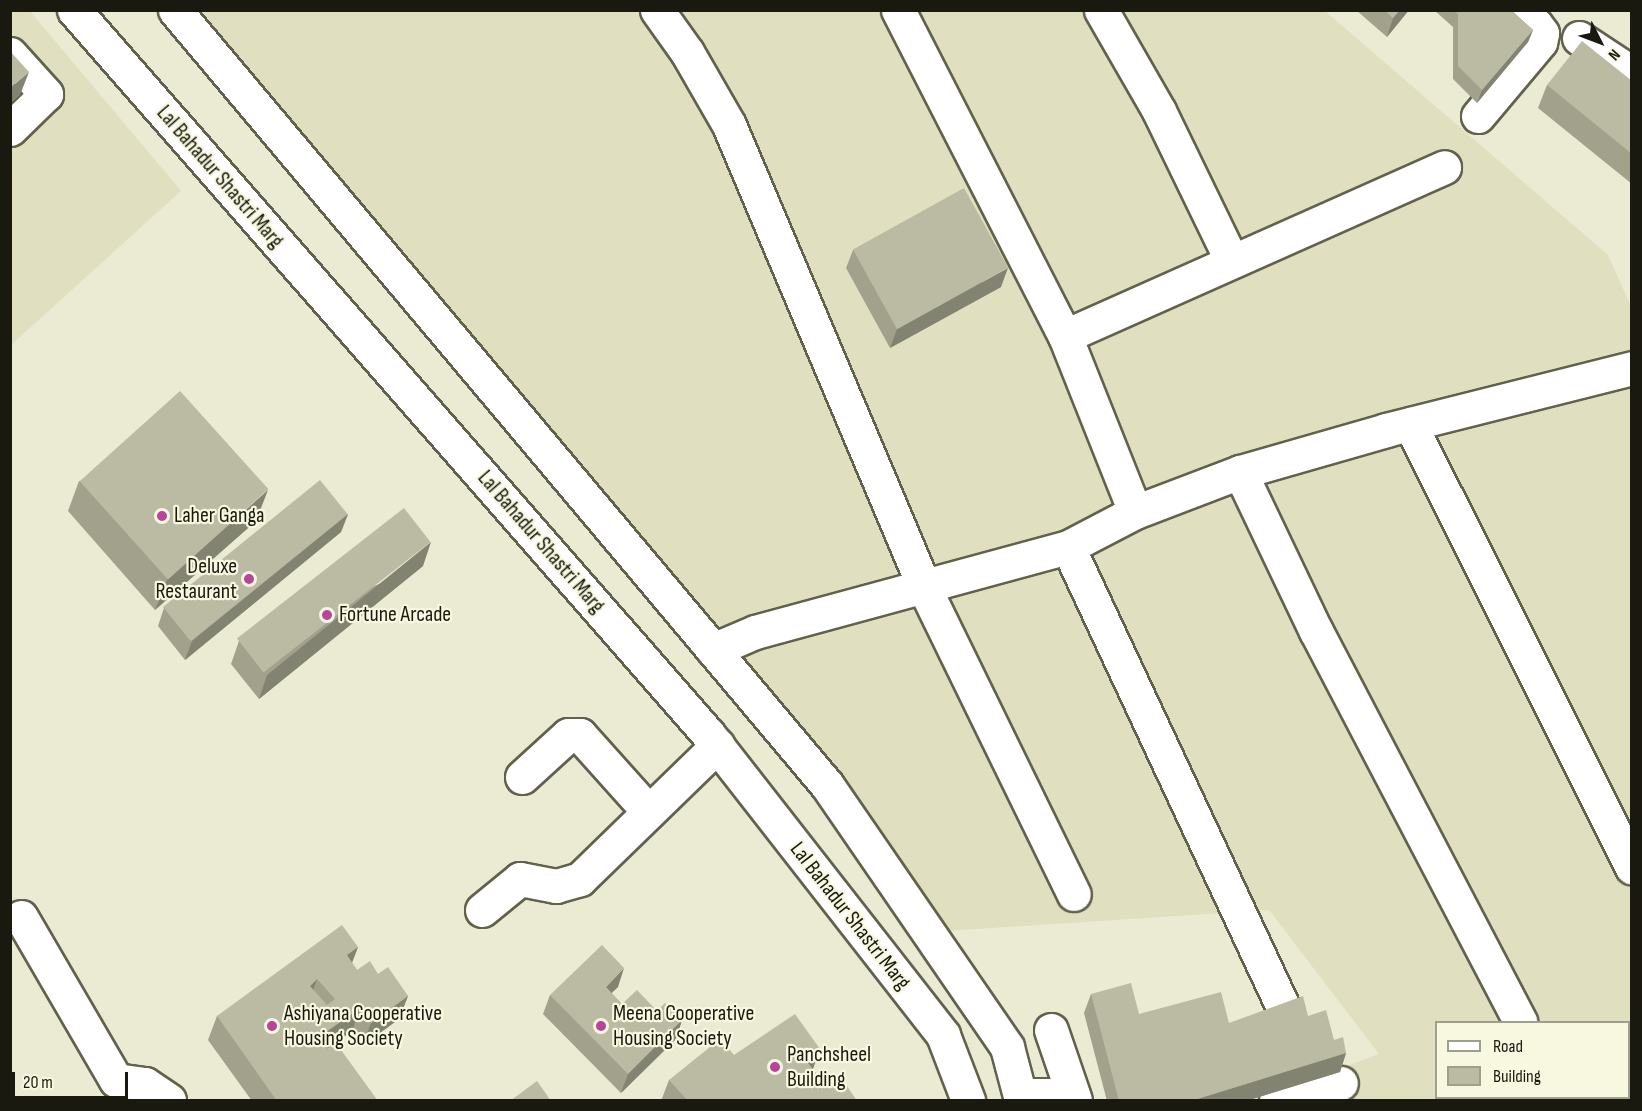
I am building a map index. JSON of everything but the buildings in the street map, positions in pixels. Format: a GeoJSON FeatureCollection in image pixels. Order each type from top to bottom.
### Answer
{"type":"FeatureCollection","features":[{"type":"Feature","properties":{"kind":"street","name":"Lal Bahadur Shastri Marg"},"geometry":{"type":"LineString","coordinates":[[74,10],[718,745],[943,1035],[963,1098]]}},
{"type":"Feature","properties":{"kind":"street"},"geometry":{"type":"LineString","coordinates":[[175,10],[834,794],[1007,1047],[1020,1098],[1074,1098],[1052,1029]]}},
{"type":"Feature","properties":{"kind":"street"},"geometry":{"type":"LineString","coordinates":[[657,10],[687,52],[729,125],[922,583],[1074,894]]}},
{"type":"Feature","properties":{"kind":"street"},"geometry":{"type":"LineString","coordinates":[[898,10],[1065,336],[1135,512]]}},
{"type":"Feature","properties":{"kind":"street"},"geometry":{"type":"LineString","coordinates":[[1101,10],[1159,111],[1231,259]]}},
{"type":"Feature","properties":{"kind":"street"},"geometry":{"type":"LineString","coordinates":[[1478,116],[1540,42],[1542,33],[1519,10]]}},
{"type":"Feature","properties":{"kind":"street"},"geometry":{"type":"LineString","coordinates":[[1579,38],[1632,73]]}},
{"type":"Feature","properties":{"kind":"street"},"geometry":{"type":"LineString","coordinates":[[10,54],[46,94],[10,129]]}},
{"type":"Feature","properties":{"kind":"street"},"geometry":{"type":"LineString","coordinates":[[1065,336],[1231,259],[1444,167]]}},
{"type":"Feature","properties":{"kind":"street"},"geometry":{"type":"LineString","coordinates":[[713,650],[755,632],[922,583],[1068,547],[1135,512],[1239,472],[1410,424],[1632,368]]}},
{"type":"Feature","properties":{"kind":"street"},"geometry":{"type":"LineString","coordinates":[[1410,424],[1632,867]]}},
{"type":"Feature","properties":{"kind":"street"},"geometry":{"type":"LineString","coordinates":[[1239,472],[1316,631],[1519,1021]]}},
{"type":"Feature","properties":{"kind":"street"},"geometry":{"type":"LineString","coordinates":[[1068,547],[1283,1007]]}},
{"type":"Feature","properties":{"kind":"street"},"geometry":{"type":"LineString","coordinates":[[522,777],[568,735],[579,735],[649,812]]}},
{"type":"Feature","properties":{"kind":"street"},"geometry":{"type":"LineString","coordinates":[[482,910],[520,879],[556,886],[580,879],[718,745]]}},
{"type":"Feature","properties":{"kind":"street"},"geometry":{"type":"LineString","coordinates":[[21,916],[116,1080],[145,1084],[160,1099]]}},
{"type":"Feature","properties":{"kind":"street"},"geometry":{"type":"LineString","coordinates":[[1276,1101],[1341,1083]]}},
{"type":"Feature","properties":{"kind":"shaded area"},"geometry":{"type":"Polygon","coordinates":[[[11,11],[30,11],[181,191],[11,345],[11,11]]]}},
{"type":"Feature","properties":{"kind":"shaded area"},"geometry":{"type":"Polygon","coordinates":[[[190,11],[1325,11],[1608,255],[1631,306],[1631,1100],[1256,1100],[1379,1054],[1269,910],[947,931],[190,11]]]}},
{"type":"Feature","properties":{"kind":"place","name":"Laher Ganga"},"geometry":{"type":"Point","coordinates":[162,516]}},
{"type":"Feature","properties":{"kind":"place","name":"Deluxe Restaurant"},"geometry":{"type":"Point","coordinates":[249,579]}},
{"type":"Feature","properties":{"kind":"place","name":"Fortune Arcade"},"geometry":{"type":"Point","coordinates":[327,615]}},
{"type":"Feature","properties":{"kind":"place","name":"Ashiyana Cooperative Housing Society"},"geometry":{"type":"Point","coordinates":[272,1026]}},
{"type":"Feature","properties":{"kind":"place","name":"Meena Cooperative Housing Society"},"geometry":{"type":"Point","coordinates":[601,1026]}},
{"type":"Feature","properties":{"kind":"place","name":"Panchsheel Building"},"geometry":{"type":"Point","coordinates":[775,1067]}}]}
